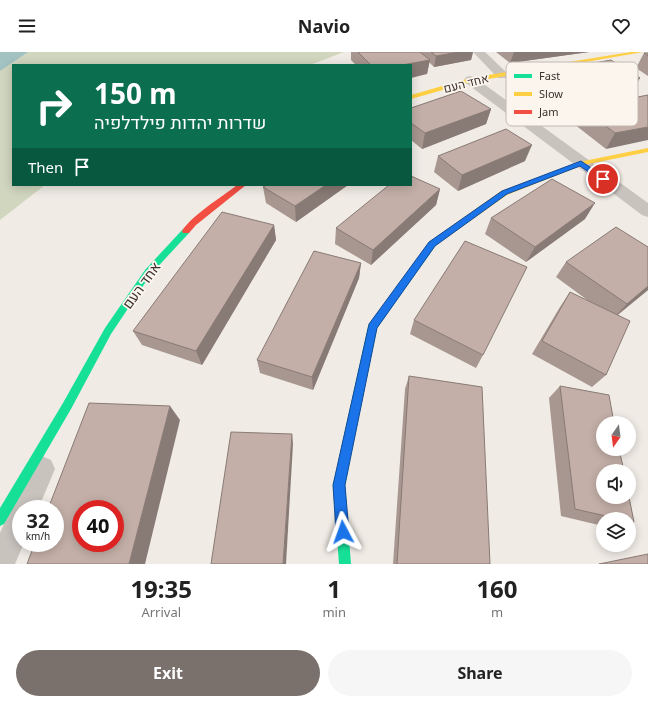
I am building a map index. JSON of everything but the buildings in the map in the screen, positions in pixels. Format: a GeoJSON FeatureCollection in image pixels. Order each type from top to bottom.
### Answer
{"type":"FeatureCollection","features":[{"type":"Feature","properties":{"kind":"street"},"geometry":{"type":"LineString","coordinates":[[479,52],[502,75]]}},
{"type":"Feature","properties":{"kind":"street","name":"אחד העם"},"geometry":{"type":"LineString","coordinates":[[580,62],[640,52]]}},
{"type":"Feature","properties":{"kind":"street","name":"אחד העם"},"geometry":{"type":"LineString","coordinates":[[412,98],[470,80],[506,74]]}},
{"type":"Feature","properties":{"kind":"street"},"geometry":{"type":"LineString","coordinates":[[470,80],[506,107]]}},
{"type":"Feature","properties":{"kind":"street"},"geometry":{"type":"LineString","coordinates":[[532,126],[648,211]]}},
{"type":"Feature","properties":{"kind":"street"},"geometry":{"type":"LineString","coordinates":[[345,564],[339,485],[373,327],[432,244],[504,193],[581,163],[648,150]]}},
{"type":"Feature","properties":{"kind":"street","name":"אחד העם"},"geometry":{"type":"LineString","coordinates":[[0,520],[108,331],[148,272],[193,223],[241,186]]}},
{"type":"Feature","properties":{"kind":"street","name":"אחד העם"},"geometry":{"type":"LineString","coordinates":[[29,500],[66,406]]}},
{"type":"Feature","properties":{"kind":"street"},"geometry":{"type":"LineString","coordinates":[[1,564],[12,539]]}},
{"type":"Feature","properties":{"kind":"green space"},"geometry":{"type":"Polygon","coordinates":[[[0,52],[344,52],[313,64],[12,64],[12,186],[44,186],[0,220],[0,52]]]}},
{"type":"Feature","properties":{"kind":"water"},"geometry":{"type":"Polygon","coordinates":[[[0,52],[28,52],[0,71],[0,52]]]}},
{"type":"Feature","properties":{"kind":"traffic: fast"},"geometry":{"type":"LineString","coordinates":[[0,520],[67,406],[108,331],[148,272],[186,231]]}},
{"type":"Feature","properties":{"kind":"traffic: fast"},"geometry":{"type":"LineString","coordinates":[[345,564],[339,485],[373,327],[428,250]]}},
{"type":"Feature","properties":{"kind":"traffic: slow"},"geometry":{"type":"LineString","coordinates":[[579,62],[640,52]]}},
{"type":"Feature","properties":{"kind":"traffic: slow"},"geometry":{"type":"LineString","coordinates":[[412,97],[470,80],[506,74]]}},
{"type":"Feature","properties":{"kind":"traffic: slow"},"geometry":{"type":"LineString","coordinates":[[428,250],[432,244],[504,193],[581,163],[648,150]]}},
{"type":"Feature","properties":{"kind":"traffic: jam"},"geometry":{"type":"LineString","coordinates":[[186,231],[193,223],[241,186]]}},
{"type":"Feature","properties":{"kind":"route"},"geometry":{"type":"LineString","coordinates":[[343,532],[339,485],[373,327],[432,244],[504,193],[581,163],[603,179]]}}]}
